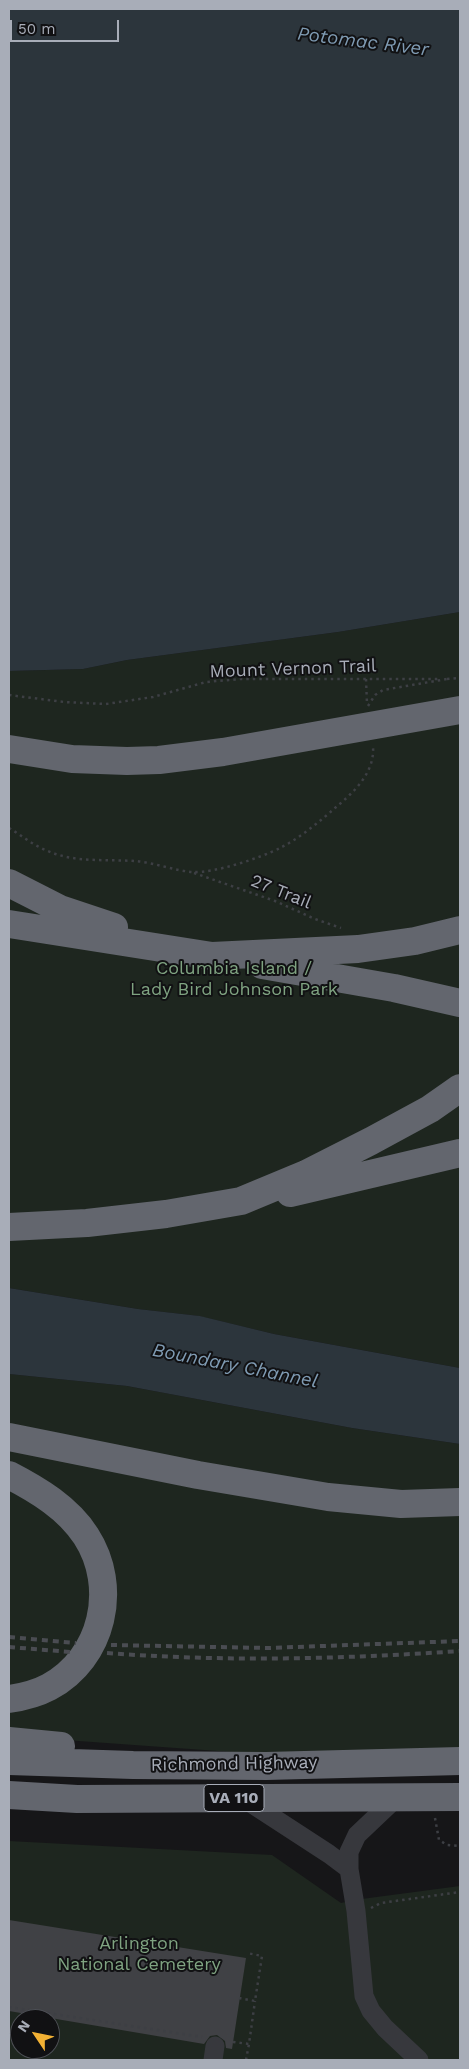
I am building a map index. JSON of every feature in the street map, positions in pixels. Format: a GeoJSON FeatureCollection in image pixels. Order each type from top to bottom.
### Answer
{"type":"FeatureCollection","features":[{"type":"Feature","properties":{"kind":"highway"},"geometry":{"type":"LineString","coordinates":[[9,749],[72,759],[159,760],[223,752],[460,710]]}},
{"type":"Feature","properties":{"kind":"highway"},"geometry":{"type":"LineString","coordinates":[[9,883],[60,909],[174,950]]}},
{"type":"Feature","properties":{"kind":"highway"},"geometry":{"type":"LineString","coordinates":[[9,924],[212,956],[394,988],[460,1003]]}},
{"type":"Feature","properties":{"kind":"highway"},"geometry":{"type":"LineString","coordinates":[[212,956],[358,949],[407,942],[460,930]]}},
{"type":"Feature","properties":{"kind":"highway"},"geometry":{"type":"LineString","coordinates":[[241,1201],[306,1174],[371,1142],[430,1109],[460,1088]]}},
{"type":"Feature","properties":{"kind":"highway"},"geometry":{"type":"LineString","coordinates":[[9,1227],[86,1223],[166,1214],[309,1190],[460,1153]]}},
{"type":"Feature","properties":{"kind":"highway"},"geometry":{"type":"LineString","coordinates":[[9,1437],[255,1486],[328,1497],[401,1504],[460,1516]]}},
{"type":"Feature","properties":{"kind":"highway"},"geometry":{"type":"LineString","coordinates":[[9,1476],[40,1492],[77,1523],[95,1552],[102,1571],[104,1588],[97,1633],[82,1659],[62,1679],[49,1688],[35,1694],[9,1700]]}},
{"type":"Feature","properties":{"kind":"highway"},"geometry":{"type":"LineString","coordinates":[[401,1504],[460,1502]]}},
{"type":"Feature","properties":{"kind":"highway"},"geometry":{"type":"LineString","coordinates":[[9,1741],[266,1766]]}},
{"type":"Feature","properties":{"kind":"highway","name":"Richmond Highway"},"geometry":{"type":"LineString","coordinates":[[9,1761],[133,1765],[266,1766],[460,1761]]}},
{"type":"Feature","properties":{"kind":"highway","name":"Richmond Highway"},"geometry":{"type":"LineString","coordinates":[[9,1795],[76,1799],[460,1797]]}},
{"type":"Feature","properties":{"kind":"lane"},"geometry":{"type":"LineString","coordinates":[[243,1798],[349,1869]]}},
{"type":"Feature","properties":{"kind":"lane"},"geometry":{"type":"LineString","coordinates":[[396,1798],[357,1835],[349,1852],[349,1869],[356,1911],[364,1996],[371,2011],[385,2028],[419,2060]]}},
{"type":"Feature","properties":{"kind":"path","name":"Mount Vernon Trail"},"geometry":{"type":"LineString","coordinates":[[9,695],[64,702],[106,704],[153,697],[206,682],[241,679],[460,678]]}},
{"type":"Feature","properties":{"kind":"path"},"geometry":{"type":"LineString","coordinates":[[366,679],[368,712]]}},
{"type":"Feature","properties":{"kind":"path"},"geometry":{"type":"LineString","coordinates":[[368,706],[375,695],[383,690],[448,679]]}},
{"type":"Feature","properties":{"kind":"path"},"geometry":{"type":"LineString","coordinates":[[191,872],[206,872],[280,848],[321,820],[351,795],[362,781],[371,766],[374,756],[373,743]]}},
{"type":"Feature","properties":{"kind":"path","name":"27 Trail"},"geometry":{"type":"LineString","coordinates":[[9,828],[48,851],[78,860],[134,861],[159,864],[191,872],[258,895],[347,930]]}},
{"type":"Feature","properties":{"kind":"path"},"geometry":{"type":"LineString","coordinates":[[432,1797],[439,1840],[447,1844],[460,1846]]}},
{"type":"Feature","properties":{"kind":"path"},"geometry":{"type":"LineString","coordinates":[[356,1911],[373,1908],[381,1903],[460,1892]]}},
{"type":"Feature","properties":{"kind":"path"},"geometry":{"type":"LineString","coordinates":[[246,2060],[262,1956],[247,1953]]}},
{"type":"Feature","properties":{"kind":"path"},"geometry":{"type":"LineString","coordinates":[[239,1998],[255,2001]]}},
{"type":"Feature","properties":{"kind":"path"},"geometry":{"type":"LineString","coordinates":[[9,2007],[217,2046],[249,2044]]}},
{"type":"Feature","properties":{"kind":"green space","name":"Columbia Island / Lady Bird Johnson Park"},"geometry":{"type":"Polygon","coordinates":[[[460,612],[460,1368],[274,1334],[199,1316],[138,1309],[9,1288],[9,671],[83,669],[127,660],[338,632],[460,612]]]}},
{"type":"Feature","properties":{"kind":"green space"},"geometry":{"type":"Polygon","coordinates":[[[9,1374],[127,1386],[352,1428],[460,1444],[460,1758],[371,1762],[9,1736],[9,1374]]]}},
{"type":"Feature","properties":{"kind":"green space","name":"Arlington National Cemetery"},"geometry":{"type":"Polygon","coordinates":[[[9,1841],[272,1855],[341,1903],[460,1886],[460,2060],[9,2060],[9,1841]]]}},
{"type":"Feature","properties":{"kind":"water","name":"Potomac River"},"geometry":{"type":"Polygon","coordinates":[[[9,9],[460,9],[460,612],[338,632],[127,660],[83,669],[9,671],[9,9]]]}},
{"type":"Feature","properties":{"kind":"water","name":"Boundary Channel"},"geometry":{"type":"Polygon","coordinates":[[[9,1288],[138,1309],[200,1316],[274,1334],[460,1368],[460,1444],[352,1428],[127,1386],[9,1374],[9,1288]]]}},
{"type":"Feature","properties":{"kind":"building"},"geometry":{"type":"Polygon","coordinates":[[[9,1920],[246,1958],[232,2049],[226,2048],[225,2041],[217,2035],[210,2036],[204,2044],[60,2020],[60,2009],[10,2009],[9,2011],[9,1920]]]}},
{"type":"Feature","properties":{"kind":"railway"},"geometry":{"type":"LineString","coordinates":[[9,1637],[76,1643]]}},
{"type":"Feature","properties":{"kind":"railway"},"geometry":{"type":"LineString","coordinates":[[111,1645],[268,1648],[460,1641]]}},
{"type":"Feature","properties":{"kind":"railway"},"geometry":{"type":"LineString","coordinates":[[9,1647],[71,1652]]}},
{"type":"Feature","properties":{"kind":"railway"},"geometry":{"type":"LineString","coordinates":[[107,1653],[195,1658],[284,1658],[460,1651]]}}]}
